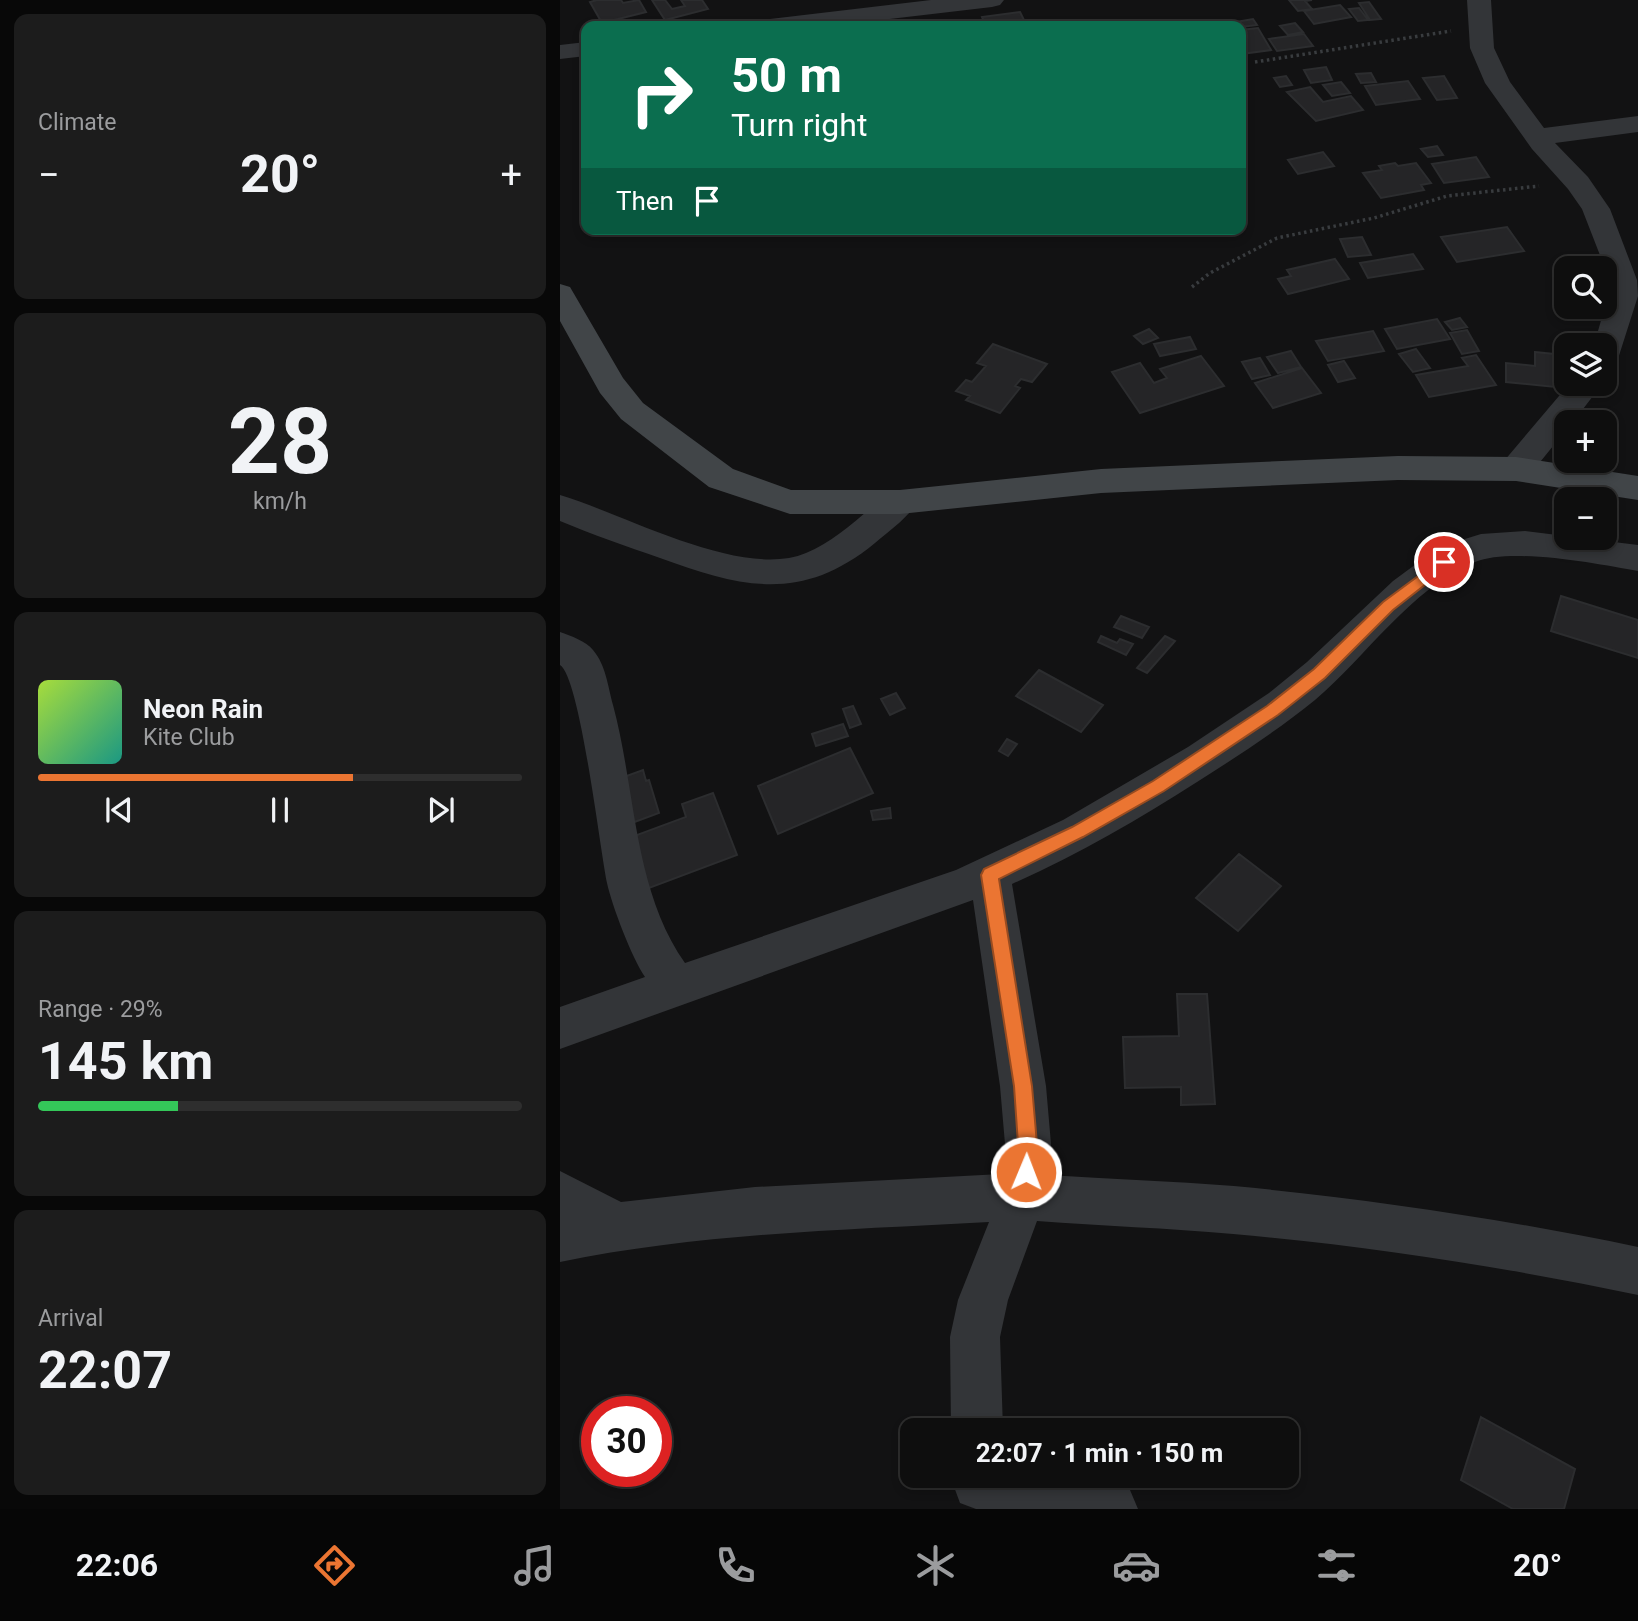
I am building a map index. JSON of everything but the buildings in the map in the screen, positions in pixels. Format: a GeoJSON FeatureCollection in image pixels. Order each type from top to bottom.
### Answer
{"type":"FeatureCollection","features":[{"type":"Feature","properties":{"kind":"main road"},"geometry":{"type":"LineString","coordinates":[[560,294],[611,385],[632,411],[721,478],[790,502],[900,502],[1101,481],[1398,468],[1517,469],[1638,488]]}},
{"type":"Feature","properties":{"kind":"street"},"geometry":{"type":"LineString","coordinates":[[845,21],[992,0]]}},
{"type":"Feature","properties":{"kind":"street"},"geometry":{"type":"LineString","coordinates":[[1479,0],[1482,48],[1497,83],[1596,209],[1622,280],[1630,287],[1623,296],[1612,333]]}},
{"type":"Feature","properties":{"kind":"street"},"geometry":{"type":"LineString","coordinates":[[560,52],[581,50]]}},
{"type":"Feature","properties":{"kind":"street"},"geometry":{"type":"LineString","coordinates":[[1537,137],[1638,124]]}},
{"type":"Feature","properties":{"kind":"street"},"geometry":{"type":"LineString","coordinates":[[1517,469],[1577,396]]}},
{"type":"Feature","properties":{"kind":"street"},"geometry":{"type":"LineString","coordinates":[[560,507],[602,527],[720,567],[767,573],[808,567],[841,549],[900,502]]}},
{"type":"Feature","properties":{"kind":"street"},"geometry":{"type":"LineString","coordinates":[[560,1028],[990,875],[1077,832],[1158,786],[1262,718],[1320,674],[1388,606],[1427,574],[1454,557],[1478,547],[1499,545],[1582,549],[1638,558]]}},
{"type":"Feature","properties":{"kind":"street"},"geometry":{"type":"LineString","coordinates":[[560,647],[579,658],[585,668],[602,735],[628,886],[657,959],[676,987]]}},
{"type":"Feature","properties":{"kind":"street"},"geometry":{"type":"LineString","coordinates":[[977,1418],[975,1336],[984,1300],[1022,1197],[1028,1144],[1023,1086],[990,875]]}},
{"type":"Feature","properties":{"kind":"street"},"geometry":{"type":"LineString","coordinates":[[560,1195],[618,1226]]}},
{"type":"Feature","properties":{"kind":"street"},"geometry":{"type":"LineString","coordinates":[[560,1238],[618,1226],[755,1212],[1022,1197],[1232,1210],[1394,1228],[1567,1256],[1638,1271]]}},
{"type":"Feature","properties":{"kind":"street"},"geometry":{"type":"LineString","coordinates":[[979,1489],[1050,1493],[1111,1509]]}},
{"type":"Feature","properties":{"kind":"path"},"geometry":{"type":"LineString","coordinates":[[1255,62],[1479,27]]}},
{"type":"Feature","properties":{"kind":"path"},"geometry":{"type":"LineString","coordinates":[[1192,287],[1210,273],[1278,238],[1385,215],[1447,197],[1578,183]]}},
{"type":"Feature","properties":{"kind":"route"},"geometry":{"type":"LineString","coordinates":[[1026,1172],[1028,1144],[1023,1086],[990,875],[1077,832],[1158,786],[1272,711],[1320,674],[1388,606],[1444,562]]}}]}
